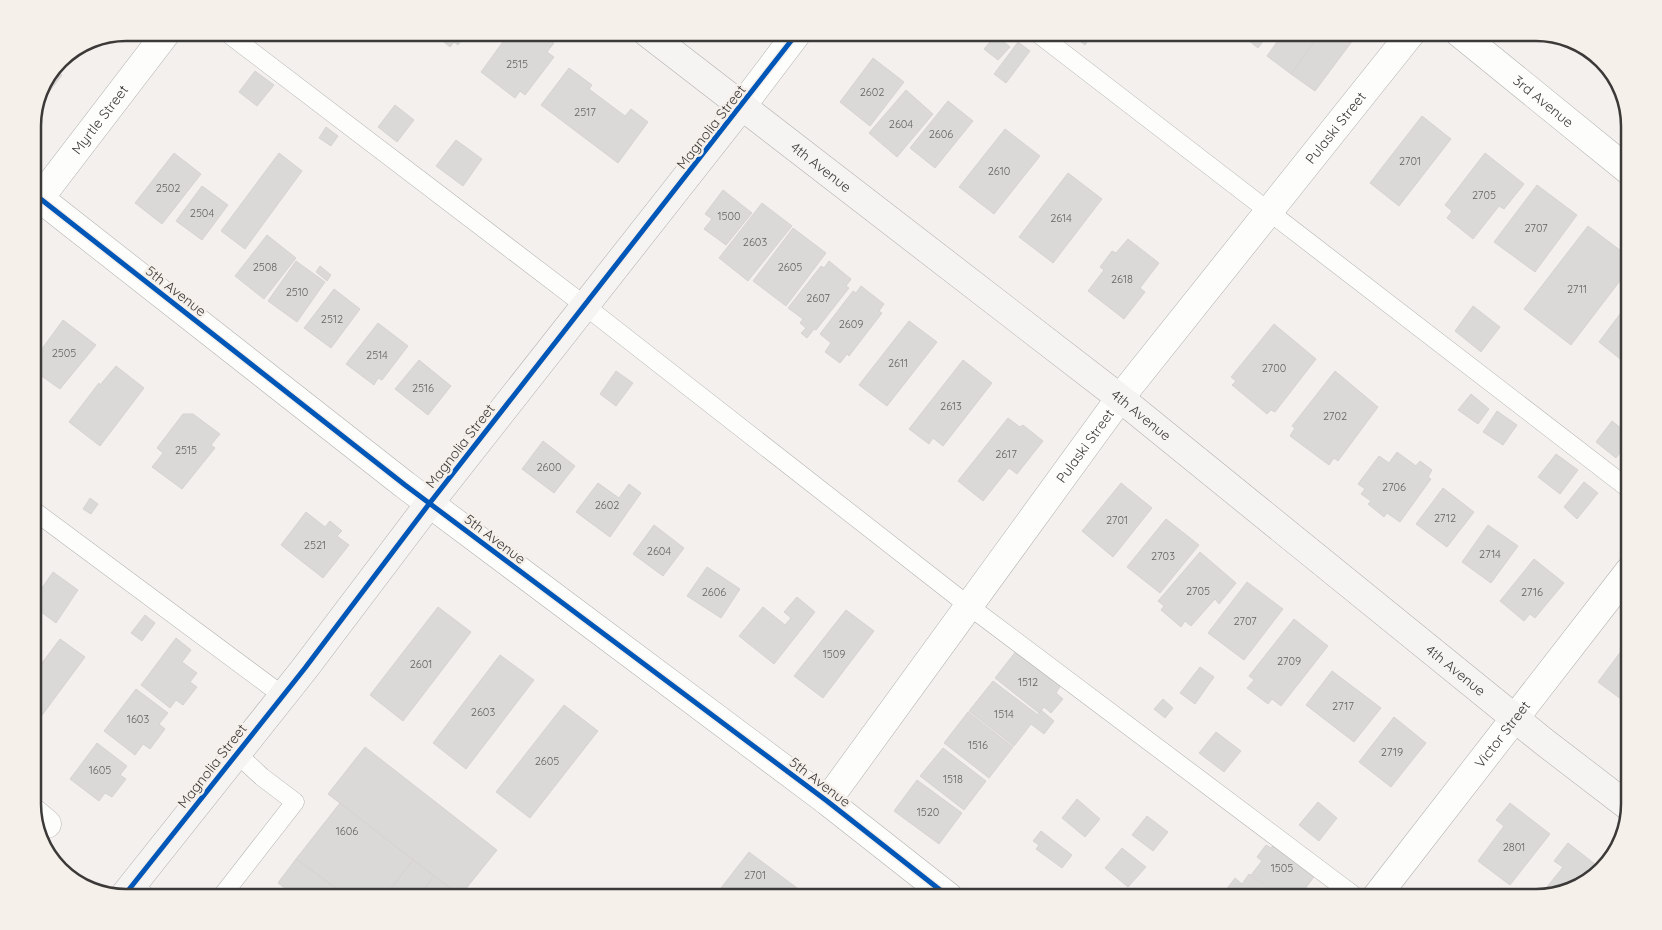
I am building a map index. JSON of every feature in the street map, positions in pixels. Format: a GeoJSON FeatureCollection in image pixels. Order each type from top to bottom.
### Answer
{"type":"FeatureCollection","features":[{"type":"Feature","properties":{"kind":"main road","name":"4th Avenue"},"geometry":{"type":"LineString","coordinates":[[658,41],[1120,398],[1621,802]]}},
{"type":"Feature","properties":{"kind":"main road","name":"Magnolia Street"},"geometry":{"type":"LineString","coordinates":[[137,889],[236,753],[584,305],[742,106]]}},
{"type":"Feature","properties":{"kind":"street","name":"Myrtle Street"},"geometry":{"type":"LineString","coordinates":[[41,191],[160,41]]}},
{"type":"Feature","properties":{"kind":"street","name":"Magnolia Street"},"geometry":{"type":"LineString","coordinates":[[742,106],[791,41]]}},
{"type":"Feature","properties":{"kind":"street","name":"Pulaski Street"},"geometry":{"type":"LineString","coordinates":[[827,801],[1120,398],[1405,41]]}},
{"type":"Feature","properties":{"kind":"street","name":"3rd Avenue"},"geometry":{"type":"LineString","coordinates":[[1469,41],[1621,162]]}},
{"type":"Feature","properties":{"kind":"street","name":"5th Avenue"},"geometry":{"type":"LineString","coordinates":[[41,204],[429,504],[827,801],[938,889]]}},
{"type":"Feature","properties":{"kind":"street","name":"Victor Street"},"geometry":{"type":"LineString","coordinates":[[1383,889],[1621,581]]}},
{"type":"Feature","properties":{"kind":"lane"},"geometry":{"type":"LineString","coordinates":[[238,41],[584,305],[969,606],[1344,889]]}},
{"type":"Feature","properties":{"kind":"lane"},"geometry":{"type":"LineString","coordinates":[[1048,41],[1621,483]]}},
{"type":"Feature","properties":{"kind":"lane"},"geometry":{"type":"LineString","coordinates":[[41,516],[282,695]]}},
{"type":"Feature","properties":{"kind":"lane"},"geometry":{"type":"LineString","coordinates":[[228,889],[295,802],[262,777],[236,753]]}},
{"type":"Feature","properties":{"kind":"building"},"geometry":{"type":"Polygon","coordinates":[[[443,41],[461,41],[458,45],[454,42],[450,47],[443,41]]]}},
{"type":"Feature","properties":{"kind":"building"},"geometry":{"type":"Polygon","coordinates":[[[503,41],[551,41],[554,43],[547,52],[554,57],[525,95],[520,91],[515,98],[481,72],[503,41]]]}},
{"type":"Feature","properties":{"kind":"building"},"geometry":{"type":"Polygon","coordinates":[[[991,41],[1003,41],[1010,47],[998,60],[984,49],[991,41]]]}},
{"type":"Feature","properties":{"kind":"building"},"geometry":{"type":"Polygon","coordinates":[[[1080,41],[1088,41],[1085,45],[1080,41]]]}},
{"type":"Feature","properties":{"kind":"building"},"geometry":{"type":"Polygon","coordinates":[[[1249,41],[1263,41],[1258,48],[1249,41]]]}},
{"type":"Feature","properties":{"kind":"building"},"geometry":{"type":"Polygon","coordinates":[[[1278,41],[1315,41],[1291,74],[1267,56],[1278,41]]]}},
{"type":"Feature","properties":{"kind":"building"},"geometry":{"type":"Polygon","coordinates":[[[1315,41],[1352,41],[1315,91],[1291,74],[1315,41]]]}},
{"type":"Feature","properties":{"kind":"building"},"geometry":{"type":"Polygon","coordinates":[[[1018,42],[1030,51],[1006,83],[994,74],[1018,42]]]}},
{"type":"Feature","properties":{"kind":"building"},"geometry":{"type":"Polygon","coordinates":[[[873,58],[904,82],[870,126],[840,102],[873,58]]]}},
{"type":"Feature","properties":{"kind":"building"},"geometry":{"type":"Polygon","coordinates":[[[569,68],[592,85],[589,89],[625,116],[631,109],[648,122],[618,163],[541,105],[569,68]]]}},
{"type":"Feature","properties":{"kind":"building"},"geometry":{"type":"Polygon","coordinates":[[[255,71],[274,85],[257,106],[239,92],[255,71]]]}},
{"type":"Feature","properties":{"kind":"building"},"geometry":{"type":"Polygon","coordinates":[[[59,74],[62,75],[48,93],[59,74]]]}},
{"type":"Feature","properties":{"kind":"building"},"geometry":{"type":"Polygon","coordinates":[[[906,90],[933,114],[897,157],[869,133],[906,90]]]}},
{"type":"Feature","properties":{"kind":"building"},"geometry":{"type":"Polygon","coordinates":[[[948,101],[973,121],[935,168],[910,148],[948,101]]]}},
{"type":"Feature","properties":{"kind":"building"},"geometry":{"type":"Polygon","coordinates":[[[395,105],[414,120],[397,142],[378,127],[395,105]]]}},
{"type":"Feature","properties":{"kind":"building"},"geometry":{"type":"Polygon","coordinates":[[[1422,116],[1451,139],[1399,206],[1370,183],[1422,116]]]}},
{"type":"Feature","properties":{"kind":"building"},"geometry":{"type":"Polygon","coordinates":[[[326,127],[338,136],[331,146],[319,138],[326,127]]]}},
{"type":"Feature","properties":{"kind":"building"},"geometry":{"type":"Polygon","coordinates":[[[1005,129],[1040,156],[994,214],[959,187],[1005,129]]]}},
{"type":"Feature","properties":{"kind":"building"},"geometry":{"type":"Polygon","coordinates":[[[456,140],[482,159],[463,186],[436,166],[456,140]]]}},
{"type":"Feature","properties":{"kind":"building"},"geometry":{"type":"Polygon","coordinates":[[[174,153],[201,174],[162,224],[135,203],[174,153]]]}},
{"type":"Feature","properties":{"kind":"building"},"geometry":{"type":"Polygon","coordinates":[[[279,153],[302,171],[245,249],[221,231],[279,153]]]}},
{"type":"Feature","properties":{"kind":"building"},"geometry":{"type":"Polygon","coordinates":[[[1485,153],[1524,184],[1504,209],[1499,206],[1473,239],[1447,218],[1452,211],[1445,205],[1485,153]]]}},
{"type":"Feature","properties":{"kind":"building"},"geometry":{"type":"Polygon","coordinates":[[[1068,173],[1102,199],[1053,263],[1019,237],[1068,173]]]}},
{"type":"Feature","properties":{"kind":"building"},"geometry":{"type":"Polygon","coordinates":[[[1537,185],[1577,215],[1535,272],[1494,242],[1537,185]]]}},
{"type":"Feature","properties":{"kind":"building"},"geometry":{"type":"Polygon","coordinates":[[[202,186],[228,205],[202,240],[176,221],[202,186]]]}},
{"type":"Feature","properties":{"kind":"building"},"geometry":{"type":"Polygon","coordinates":[[[723,190],[752,213],[726,245],[704,229],[712,219],[705,214],[723,190]]]}},
{"type":"Feature","properties":{"kind":"building"},"geometry":{"type":"Polygon","coordinates":[[[762,203],[792,226],[748,281],[719,258],[762,203]]]}},
{"type":"Feature","properties":{"kind":"building"},"geometry":{"type":"Polygon","coordinates":[[[1588,226],[1621,251],[1621,279],[1571,345],[1524,309],[1588,226]]]}},
{"type":"Feature","properties":{"kind":"building"},"geometry":{"type":"Polygon","coordinates":[[[793,228],[826,253],[786,306],[753,281],[793,228]]]}},
{"type":"Feature","properties":{"kind":"building"},"geometry":{"type":"Polygon","coordinates":[[[267,235],[296,258],[264,299],[235,276],[267,235]]]}},
{"type":"Feature","properties":{"kind":"building"},"geometry":{"type":"Polygon","coordinates":[[[1128,239],[1159,263],[1140,288],[1145,292],[1124,319],[1088,291],[1104,270],[1100,267],[1112,251],[1116,253],[1128,239]]]}},
{"type":"Feature","properties":{"kind":"building"},"geometry":{"type":"Polygon","coordinates":[[[296,261],[325,282],[297,322],[268,301],[296,261]]]}},
{"type":"Feature","properties":{"kind":"building"},"geometry":{"type":"Polygon","coordinates":[[[829,261],[851,279],[846,286],[849,288],[816,330],[814,329],[807,338],[801,333],[806,328],[800,323],[803,319],[788,308],[821,266],[824,268],[829,261]]]}},
{"type":"Feature","properties":{"kind":"building"},"geometry":{"type":"Polygon","coordinates":[[[320,266],[331,275],[327,281],[316,272],[320,266]]]}},
{"type":"Feature","properties":{"kind":"building"},"geometry":{"type":"Polygon","coordinates":[[[861,286],[884,304],[879,311],[882,313],[849,356],[847,354],[840,363],[825,352],[831,343],[820,334],[853,291],[856,293],[861,286]]]}},
{"type":"Feature","properties":{"kind":"building"},"geometry":{"type":"Polygon","coordinates":[[[334,289],[360,309],[331,348],[304,328],[334,289]]]}},
{"type":"Feature","properties":{"kind":"building"},"geometry":{"type":"Polygon","coordinates":[[[1473,306],[1500,327],[1481,352],[1455,331],[1473,306]]]}},
{"type":"Feature","properties":{"kind":"building"},"geometry":{"type":"Polygon","coordinates":[[[1621,313],[1621,360],[1599,342],[1621,313]]]}},
{"type":"Feature","properties":{"kind":"building"},"geometry":{"type":"Polygon","coordinates":[[[63,320],[96,345],[60,389],[41,376],[41,350],[63,320]]]}},
{"type":"Feature","properties":{"kind":"building"},"geometry":{"type":"Polygon","coordinates":[[[909,321],[937,342],[887,406],[859,385],[909,321]]]}},
{"type":"Feature","properties":{"kind":"building"},"geometry":{"type":"Polygon","coordinates":[[[378,323],[408,346],[382,380],[378,378],[374,385],[346,364],[378,323]]]}},
{"type":"Feature","properties":{"kind":"building"},"geometry":{"type":"Polygon","coordinates":[[[1274,324],[1316,359],[1275,412],[1271,410],[1267,414],[1232,385],[1236,381],[1231,377],[1274,324]]]}},
{"type":"Feature","properties":{"kind":"building"},"geometry":{"type":"Polygon","coordinates":[[[419,360],[451,386],[428,415],[395,389],[419,360]]]}},
{"type":"Feature","properties":{"kind":"building"},"geometry":{"type":"Polygon","coordinates":[[[963,360],[992,383],[943,446],[933,438],[929,444],[909,429],[963,360]]]}},
{"type":"Feature","properties":{"kind":"building"},"geometry":{"type":"Polygon","coordinates":[[[116,366],[144,388],[100,446],[69,422],[99,383],[100,385],[116,366]]]}},
{"type":"Feature","properties":{"kind":"building"},"geometry":{"type":"Polygon","coordinates":[[[616,371],[633,383],[616,406],[600,394],[616,371]]]}},
{"type":"Feature","properties":{"kind":"building"},"geometry":{"type":"Polygon","coordinates":[[[1335,371],[1378,407],[1338,461],[1334,458],[1329,465],[1290,436],[1295,428],[1292,426],[1335,371]]]}},
{"type":"Feature","properties":{"kind":"building"},"geometry":{"type":"Polygon","coordinates":[[[1471,394],[1489,409],[1478,424],[1458,410],[1471,394]]]}},
{"type":"Feature","properties":{"kind":"building"},"geometry":{"type":"Polygon","coordinates":[[[1497,411],[1517,425],[1503,445],[1483,432],[1497,411]]]}},
{"type":"Feature","properties":{"kind":"building"},"geometry":{"type":"Polygon","coordinates":[[[183,414],[193,414],[220,434],[211,445],[215,448],[182,489],[152,467],[163,453],[157,448],[183,414]]]}},
{"type":"Feature","properties":{"kind":"building"},"geometry":{"type":"Polygon","coordinates":[[[1008,418],[1020,427],[1023,425],[1043,441],[1017,474],[1009,468],[983,501],[958,481],[1008,418]]]}},
{"type":"Feature","properties":{"kind":"building"},"geometry":{"type":"Polygon","coordinates":[[[1612,421],[1621,428],[1621,451],[1616,458],[1596,442],[1612,421]]]}},
{"type":"Feature","properties":{"kind":"building"},"geometry":{"type":"Polygon","coordinates":[[[543,441],[575,466],[554,493],[522,469],[543,441]]]}},
{"type":"Feature","properties":{"kind":"building"},"geometry":{"type":"Polygon","coordinates":[[[1397,452],[1416,466],[1420,461],[1432,470],[1428,477],[1431,479],[1400,522],[1387,513],[1384,517],[1368,504],[1371,501],[1361,494],[1365,489],[1358,484],[1379,456],[1389,463],[1397,452]]]}},
{"type":"Feature","properties":{"kind":"building"},"geometry":{"type":"Polygon","coordinates":[[[1556,454],[1578,470],[1560,494],[1538,477],[1556,454]]]}},
{"type":"Feature","properties":{"kind":"building"},"geometry":{"type":"Polygon","coordinates":[[[1584,482],[1598,493],[1577,519],[1564,507],[1584,482]]]}},
{"type":"Feature","properties":{"kind":"building"},"geometry":{"type":"Polygon","coordinates":[[[598,483],[619,498],[629,484],[641,493],[610,537],[576,512],[598,483]]]}},
{"type":"Feature","properties":{"kind":"building"},"geometry":{"type":"Polygon","coordinates":[[[1121,483],[1152,508],[1113,557],[1082,531],[1121,483]]]}},
{"type":"Feature","properties":{"kind":"building"},"geometry":{"type":"Polygon","coordinates":[[[1443,488],[1474,512],[1447,547],[1416,524],[1443,488]]]}},
{"type":"Feature","properties":{"kind":"building"},"geometry":{"type":"Polygon","coordinates":[[[90,498],[98,504],[91,514],[83,509],[90,498]]]}},
{"type":"Feature","properties":{"kind":"building"},"geometry":{"type":"Polygon","coordinates":[[[306,512],[325,527],[330,521],[342,531],[337,536],[349,545],[323,578],[281,545],[306,512]]]}},
{"type":"Feature","properties":{"kind":"building"},"geometry":{"type":"Polygon","coordinates":[[[1166,519],[1199,545],[1160,593],[1127,567],[1166,519]]]}},
{"type":"Feature","properties":{"kind":"building"},"geometry":{"type":"Polygon","coordinates":[[[654,525],[684,548],[663,576],[633,554],[654,525]]]}},
{"type":"Feature","properties":{"kind":"building"},"geometry":{"type":"Polygon","coordinates":[[[1488,525],[1518,546],[1491,583],[1462,562],[1488,525]]]}},
{"type":"Feature","properties":{"kind":"building"},"geometry":{"type":"Polygon","coordinates":[[[1200,552],[1236,583],[1219,604],[1215,599],[1191,626],[1185,621],[1181,627],[1161,610],[1164,606],[1158,601],[1200,552]]]}},
{"type":"Feature","properties":{"kind":"building"},"geometry":{"type":"Polygon","coordinates":[[[1534,559],[1564,583],[1535,618],[1530,614],[1524,621],[1500,601],[1534,559]]]}},
{"type":"Feature","properties":{"kind":"building"},"geometry":{"type":"Polygon","coordinates":[[[707,567],[740,589],[721,618],[687,596],[707,567]]]}},
{"type":"Feature","properties":{"kind":"building"},"geometry":{"type":"Polygon","coordinates":[[[53,572],[78,590],[56,623],[41,612],[41,589],[53,572]]]}},
{"type":"Feature","properties":{"kind":"building"},"geometry":{"type":"Polygon","coordinates":[[[1247,582],[1283,609],[1244,660],[1208,633],[1247,582]]]}},
{"type":"Feature","properties":{"kind":"building"},"geometry":{"type":"Polygon","coordinates":[[[797,597],[815,612],[774,664],[739,636],[763,607],[785,625],[791,618],[784,612],[797,597]]]}},
{"type":"Feature","properties":{"kind":"building"},"geometry":{"type":"Polygon","coordinates":[[[438,607],[471,632],[403,721],[370,695],[438,607]]]}},
{"type":"Feature","properties":{"kind":"building"},"geometry":{"type":"Polygon","coordinates":[[[846,610],[874,631],[823,698],[794,676],[846,610]]]}},
{"type":"Feature","properties":{"kind":"building"},"geometry":{"type":"Polygon","coordinates":[[[145,615],[155,623],[142,641],[131,633],[145,615]]]}},
{"type":"Feature","properties":{"kind":"building"},"geometry":{"type":"Polygon","coordinates":[[[1294,619],[1328,646],[1281,706],[1272,699],[1268,704],[1247,688],[1254,680],[1249,676],[1294,619]]]}},
{"type":"Feature","properties":{"kind":"building"},"geometry":{"type":"Polygon","coordinates":[[[176,638],[191,650],[182,662],[197,673],[190,682],[197,687],[183,705],[176,700],[170,708],[141,685],[176,638]]]}},
{"type":"Feature","properties":{"kind":"building"},"geometry":{"type":"Polygon","coordinates":[[[60,639],[85,657],[41,717],[41,664],[60,639]]]}},
{"type":"Feature","properties":{"kind":"building"},"geometry":{"type":"Polygon","coordinates":[[[1017,650],[1061,685],[1056,693],[1063,699],[1051,713],[1044,707],[1039,713],[995,678],[1017,650]]]}},
{"type":"Feature","properties":{"kind":"building"},"geometry":{"type":"Polygon","coordinates":[[[1621,651],[1621,699],[1598,682],[1621,651]]]}},
{"type":"Feature","properties":{"kind":"building"},"geometry":{"type":"Polygon","coordinates":[[[500,655],[534,680],[466,769],[433,743],[500,655]]]}},
{"type":"Feature","properties":{"kind":"building"},"geometry":{"type":"Polygon","coordinates":[[[1200,667],[1214,677],[1195,704],[1180,693],[1200,667]]]}},
{"type":"Feature","properties":{"kind":"building"},"geometry":{"type":"Polygon","coordinates":[[[1332,671],[1381,708],[1354,742],[1306,705],[1332,671]]]}},
{"type":"Feature","properties":{"kind":"building"},"geometry":{"type":"Polygon","coordinates":[[[993,681],[1038,715],[1041,710],[1054,721],[1044,734],[1031,724],[1014,746],[969,711],[993,681]]]}},
{"type":"Feature","properties":{"kind":"building"},"geometry":{"type":"Polygon","coordinates":[[[136,689],[168,713],[159,724],[165,729],[150,749],[143,744],[135,755],[104,731],[136,689]]]}},
{"type":"Feature","properties":{"kind":"building"},"geometry":{"type":"Polygon","coordinates":[[[1163,699],[1173,708],[1165,718],[1154,709],[1163,699]]]}},
{"type":"Feature","properties":{"kind":"building"},"geometry":{"type":"Polygon","coordinates":[[[564,705],[598,731],[530,818],[496,792],[564,705]]]}},
{"type":"Feature","properties":{"kind":"building"},"geometry":{"type":"Polygon","coordinates":[[[968,712],[1013,747],[989,778],[944,743],[968,712]]]}},
{"type":"Feature","properties":{"kind":"building"},"geometry":{"type":"Polygon","coordinates":[[[1394,717],[1426,743],[1391,787],[1359,762],[1394,717]]]}},
{"type":"Feature","properties":{"kind":"building"},"geometry":{"type":"Polygon","coordinates":[[[1216,732],[1241,751],[1224,772],[1199,753],[1216,732]]]}},
{"type":"Feature","properties":{"kind":"building"},"geometry":{"type":"Polygon","coordinates":[[[97,743],[127,766],[120,775],[126,779],[112,797],[105,793],[99,801],[70,779],[97,743]]]}},
{"type":"Feature","properties":{"kind":"building"},"geometry":{"type":"Polygon","coordinates":[[[365,747],[497,850],[466,889],[451,889],[328,794],[365,747]]]}},
{"type":"Feature","properties":{"kind":"building"},"geometry":{"type":"Polygon","coordinates":[[[943,748],[986,781],[964,810],[920,776],[943,748]]]}},
{"type":"Feature","properties":{"kind":"building"},"geometry":{"type":"Polygon","coordinates":[[[917,780],[962,813],[939,844],[894,811],[917,780]]]}},
{"type":"Feature","properties":{"kind":"building"},"geometry":{"type":"Polygon","coordinates":[[[1077,799],[1100,819],[1085,837],[1062,818],[1077,799]]]}},
{"type":"Feature","properties":{"kind":"building"},"geometry":{"type":"Polygon","coordinates":[[[1318,802],[1337,818],[1319,841],[1299,825],[1318,802]]]}},
{"type":"Feature","properties":{"kind":"building"},"geometry":{"type":"Polygon","coordinates":[[[340,803],[413,860],[390,889],[337,889],[296,859],[340,803]]]}},
{"type":"Feature","properties":{"kind":"building"},"geometry":{"type":"Polygon","coordinates":[[[1510,803],[1550,834],[1510,885],[1478,861],[1504,826],[1496,820],[1510,803]]]}},
{"type":"Feature","properties":{"kind":"building"},"geometry":{"type":"Polygon","coordinates":[[[1147,816],[1168,832],[1153,851],[1132,835],[1147,816]]]}},
{"type":"Feature","properties":{"kind":"building"},"geometry":{"type":"Polygon","coordinates":[[[1041,831],[1072,855],[1062,868],[1036,849],[1039,845],[1033,841],[1041,831]]]}},
{"type":"Feature","properties":{"kind":"building"},"geometry":{"type":"Polygon","coordinates":[[[1568,843],[1595,864],[1568,882],[1546,888],[1563,867],[1554,861],[1568,843]]]}},
{"type":"Feature","properties":{"kind":"building"},"geometry":{"type":"Polygon","coordinates":[[[1274,844],[1316,874],[1305,889],[1271,889],[1251,875],[1262,861],[1257,857],[1266,845],[1271,848],[1274,844]]]}},
{"type":"Feature","properties":{"kind":"building"},"geometry":{"type":"Polygon","coordinates":[[[1122,848],[1146,867],[1128,887],[1105,868],[1122,848]]]}},
{"type":"Feature","properties":{"kind":"building"},"geometry":{"type":"Polygon","coordinates":[[[749,852],[798,889],[720,889],[749,852]]]}},
{"type":"Feature","properties":{"kind":"building"},"geometry":{"type":"Polygon","coordinates":[[[296,859],[337,889],[286,889],[278,883],[296,859]]]}},
{"type":"Feature","properties":{"kind":"building"},"geometry":{"type":"Polygon","coordinates":[[[413,860],[434,876],[424,889],[391,889],[413,860]]]}},
{"type":"Feature","properties":{"kind":"building"},"geometry":{"type":"Polygon","coordinates":[[[1249,874],[1269,889],[1227,889],[1235,878],[1242,884],[1249,874]]]}},
{"type":"Feature","properties":{"kind":"building"},"geometry":{"type":"Polygon","coordinates":[[[434,876],[451,889],[424,889],[434,876]]]}},
{"type":"Feature","properties":{"kind":"cycle path"},"geometry":{"type":"LineString","coordinates":[[129,889],[305,668],[429,504],[791,41]]}},
{"type":"Feature","properties":{"kind":"cycle path"},"geometry":{"type":"LineString","coordinates":[[41,199],[405,485],[827,801],[939,889]]}}]}
